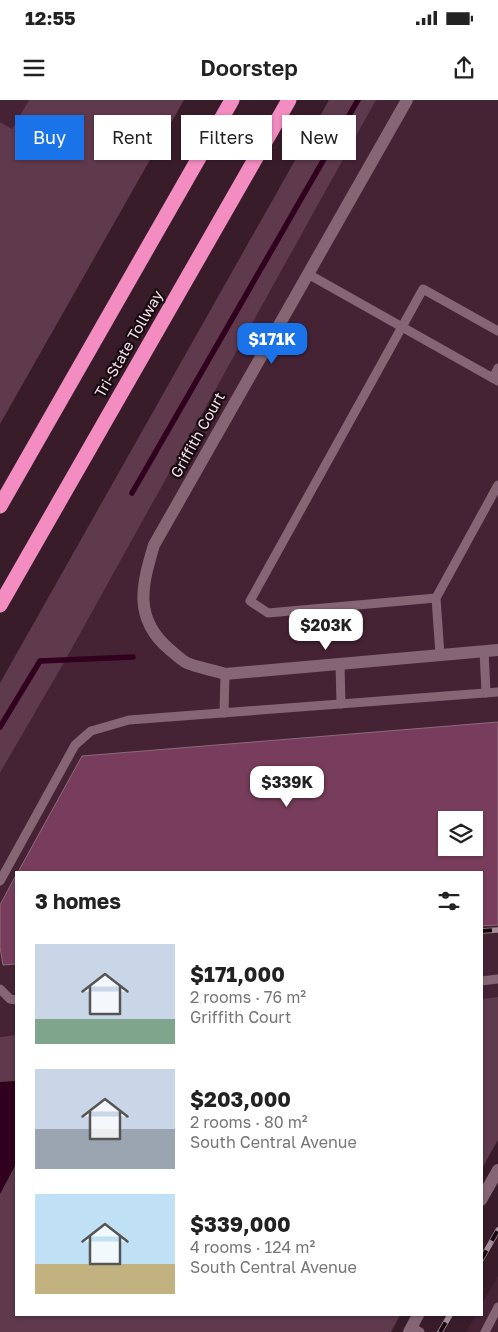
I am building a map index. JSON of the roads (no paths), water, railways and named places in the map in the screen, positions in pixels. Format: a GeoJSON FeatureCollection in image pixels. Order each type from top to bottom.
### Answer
{"type":"FeatureCollection","features":[{"type":"Feature","properties":{"kind":"highway","name":"Tri-State Tollway"},"geometry":{"type":"LineString","coordinates":[[0,506],[232,100]]}},
{"type":"Feature","properties":{"kind":"highway","name":"Tri-State Tollway"},"geometry":{"type":"LineString","coordinates":[[0,605],[289,100]]}},
{"type":"Feature","properties":{"kind":"street","name":"Griffith Court"},"geometry":{"type":"LineString","coordinates":[[225,674],[186,663],[156,637],[148,620],[143,597],[145,575],[154,545],[407,100]]}},
{"type":"Feature","properties":{"kind":"street"},"geometry":{"type":"LineString","coordinates":[[225,674],[498,650]]}},
{"type":"Feature","properties":{"kind":"street"},"geometry":{"type":"LineString","coordinates":[[483,1196],[498,1170]]}},
{"type":"Feature","properties":{"kind":"street"},"geometry":{"type":"LineString","coordinates":[[413,1330],[418,1316]]}},
{"type":"Feature","properties":{"kind":"lane"},"geometry":{"type":"LineString","coordinates":[[308,274],[495,380],[498,368]]}},
{"type":"Feature","properties":{"kind":"lane"},"geometry":{"type":"LineString","coordinates":[[436,598],[268,613],[250,601],[423,289],[498,331]]}},
{"type":"Feature","properties":{"kind":"lane"},"geometry":{"type":"LineString","coordinates":[[440,655],[436,598],[498,486]]}},
{"type":"Feature","properties":{"kind":"lane"},"geometry":{"type":"LineString","coordinates":[[484,651],[486,693]]}},
{"type":"Feature","properties":{"kind":"lane"},"geometry":{"type":"LineString","coordinates":[[340,664],[341,704]]}},
{"type":"Feature","properties":{"kind":"lane"},"geometry":{"type":"LineString","coordinates":[[224,713],[225,674]]}},
{"type":"Feature","properties":{"kind":"lane"},"geometry":{"type":"LineString","coordinates":[[0,881],[75,745],[91,731],[129,720],[498,692]]}},
{"type":"Feature","properties":{"kind":"lane"},"geometry":{"type":"LineString","coordinates":[[483,981],[498,980]]}},
{"type":"Feature","properties":{"kind":"lane"},"geometry":{"type":"LineString","coordinates":[[0,989],[10,999],[15,1000]]}},
{"type":"Feature","properties":{"kind":"lane"},"geometry":{"type":"LineString","coordinates":[[485,1332],[498,1307]]}},
{"type":"Feature","properties":{"kind":"waterway"},"geometry":{"type":"LineString","coordinates":[[132,493],[358,100]]}},
{"type":"Feature","properties":{"kind":"waterway"},"geometry":{"type":"LineString","coordinates":[[0,727],[40,661],[133,657]]}},
{"type":"Feature","properties":{"kind":"railway"},"geometry":{"type":"LineString","coordinates":[[483,931],[498,930]]}},
{"type":"Feature","properties":{"kind":"railway"},"geometry":{"type":"LineString","coordinates":[[483,1256],[498,1230]]}},
{"type":"Feature","properties":{"kind":"railway"},"geometry":{"type":"LineString","coordinates":[[440,1332],[449,1316]]}}]}
